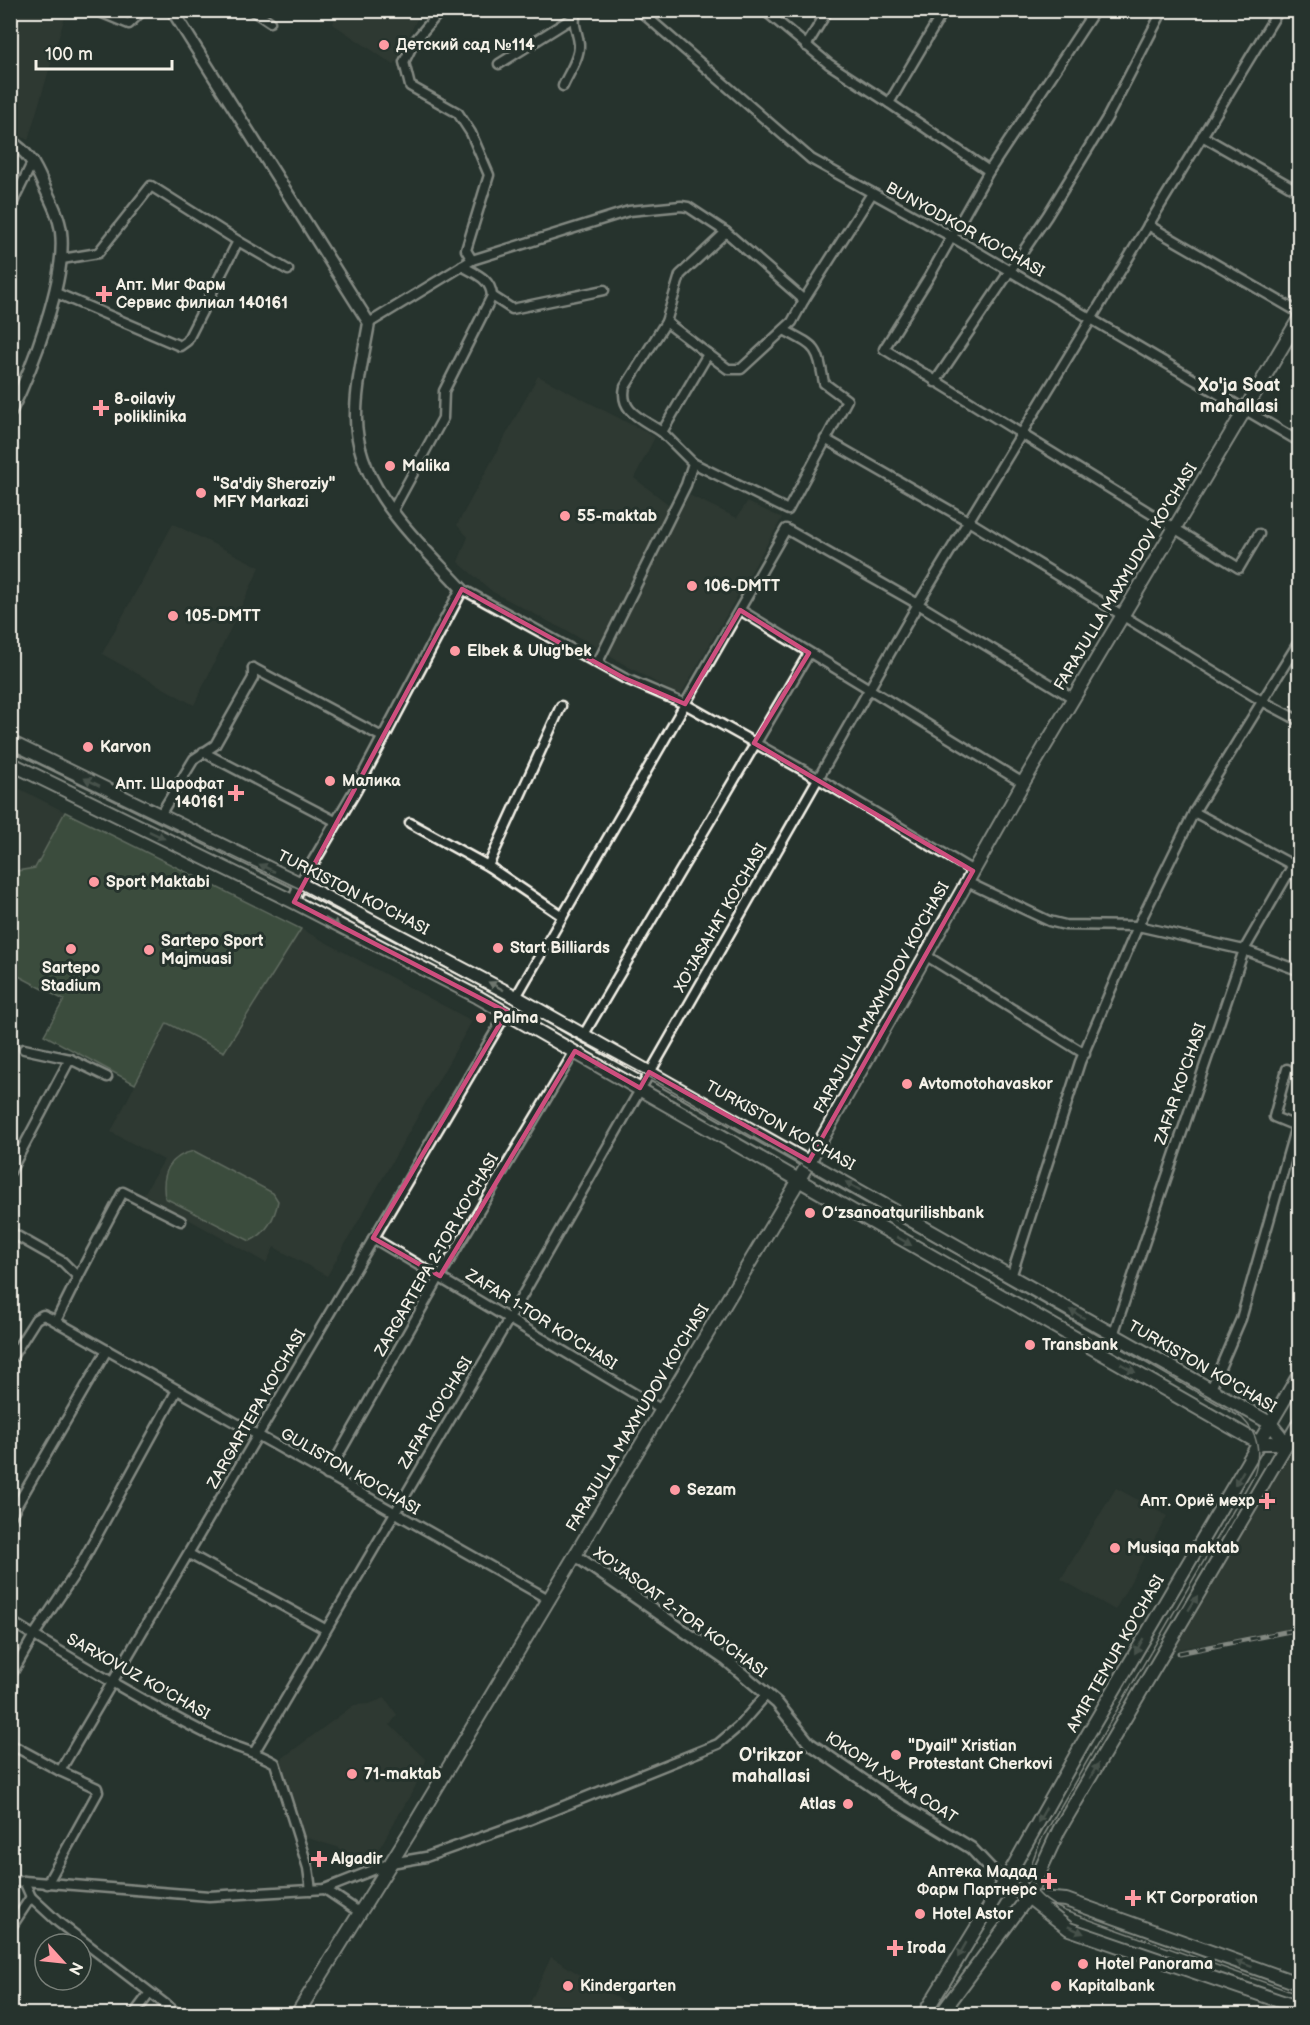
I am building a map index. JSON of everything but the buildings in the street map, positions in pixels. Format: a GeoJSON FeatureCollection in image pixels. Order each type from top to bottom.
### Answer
{"type":"FeatureCollection","features":[{"type":"Feature","properties":{"kind":"main road","name":"FARAJULLA MAXMUDOV KO'CHASI"},"geometry":{"type":"LineString","coordinates":[[297,2014],[550,1600],[798,1180],[1023,783],[1299,315]]}},
{"type":"Feature","properties":{"kind":"main road","name":"TURKISTON KO'CHASI"},"geometry":{"type":"LineString","coordinates":[[10,742],[301,884],[516,997],[1270,1423],[1286,1443]]}},
{"type":"Feature","properties":{"kind":"main road"},"geometry":{"type":"LineString","coordinates":[[10,763],[294,902],[507,1012],[1259,1443],[1286,1443]]}},
{"type":"Feature","properties":{"kind":"main road","name":"AMIR TEMUR KO'CHASI"},"geometry":{"type":"LineString","coordinates":[[924,2014],[1004,1883],[1089,1731],[1299,1372]]}},
{"type":"Feature","properties":{"kind":"main road"},"geometry":{"type":"LineString","coordinates":[[941,2014],[1028,1897],[1059,1830],[1299,1421]]}},
{"type":"Feature","properties":{"kind":"main road"},"geometry":{"type":"LineString","coordinates":[[1004,1883],[1028,1897],[1069,1929],[1299,2008]]}},
{"type":"Feature","properties":{"kind":"main road"},"geometry":{"type":"LineString","coordinates":[[1028,1897],[1066,1900],[1299,1984]]}},
{"type":"Feature","properties":{"kind":"street"},"geometry":{"type":"LineString","coordinates":[[95,10],[129,24],[143,10]]}},
{"type":"Feature","properties":{"kind":"street"},"geometry":{"type":"LineString","coordinates":[[252,10],[270,22]]}},
{"type":"Feature","properties":{"kind":"street"},"geometry":{"type":"LineString","coordinates":[[441,10],[414,42],[404,62],[410,86],[459,113],[471,133],[489,174],[466,249],[472,260]]}},
{"type":"Feature","properties":{"kind":"street","name":"BUNYODKOR KO'CHASI"},"geometry":{"type":"LineString","coordinates":[[639,10],[811,159],[871,195],[952,237],[1299,442]]}},
{"type":"Feature","properties":{"kind":"street"},"geometry":{"type":"LineString","coordinates":[[764,10],[806,46],[989,171]]}},
{"type":"Feature","properties":{"kind":"street"},"geometry":{"type":"LineString","coordinates":[[806,46],[828,10]]}},
{"type":"Feature","properties":{"kind":"street"},"geometry":{"type":"LineString","coordinates":[[889,103],[944,10]]}},
{"type":"Feature","properties":{"kind":"street"},"geometry":{"type":"LineString","coordinates":[[1095,10],[989,171],[884,349],[1239,568],[1259,534]]}},
{"type":"Feature","properties":{"kind":"street"},"geometry":{"type":"LineString","coordinates":[[935,382],[1010,271],[1107,118],[1163,10]]}},
{"type":"Feature","properties":{"kind":"street","name":"XO'JASAHAT KO'CHASI"},"geometry":{"type":"LineString","coordinates":[[640,1088],[918,604],[970,522],[1279,10]]}},
{"type":"Feature","properties":{"kind":"street"},"geometry":{"type":"LineString","coordinates":[[175,12],[369,323],[356,413],[357,438],[363,460],[373,482],[393,510],[462,589],[624,678],[685,704],[819,779],[970,876],[1049,921],[1065,926],[1109,924],[1138,926],[1244,950],[1299,971]]}},
{"type":"Feature","properties":{"kind":"street"},"geometry":{"type":"LineString","coordinates":[[499,64],[576,14]]}},
{"type":"Feature","properties":{"kind":"street"},"geometry":{"type":"LineString","coordinates":[[563,86],[578,53],[576,14]]}},
{"type":"Feature","properties":{"kind":"street"},"geometry":{"type":"LineString","coordinates":[[1202,136],[1299,192]]}},
{"type":"Feature","properties":{"kind":"street"},"geometry":{"type":"LineString","coordinates":[[10,141],[33,161],[61,228],[62,259],[56,293],[10,413]]}},
{"type":"Feature","properties":{"kind":"street"},"geometry":{"type":"LineString","coordinates":[[10,208],[33,161]]}},
{"type":"Feature","properties":{"kind":"street"},"geometry":{"type":"LineString","coordinates":[[62,259],[98,252],[151,186],[288,270]]}},
{"type":"Feature","properties":{"kind":"street"},"geometry":{"type":"LineString","coordinates":[[666,322],[728,369],[741,369],[784,330],[871,195]]}},
{"type":"Feature","properties":{"kind":"street"},"geometry":{"type":"LineString","coordinates":[[369,323],[472,260],[629,211],[688,207],[726,232],[804,300]]}},
{"type":"Feature","properties":{"kind":"street"},"geometry":{"type":"LineString","coordinates":[[1148,225],[1299,315]]}},
{"type":"Feature","properties":{"kind":"street"},"geometry":{"type":"LineString","coordinates":[[726,232],[680,275],[666,322],[626,387],[623,398],[626,407],[662,432],[693,463],[789,510],[847,400],[824,383],[818,352],[811,344],[784,330]]}},
{"type":"Feature","properties":{"kind":"street"},"geometry":{"type":"LineString","coordinates":[[56,293],[180,346],[187,341],[238,241]]}},
{"type":"Feature","properties":{"kind":"street"},"geometry":{"type":"LineString","coordinates":[[393,510],[442,418],[444,391],[492,296],[492,287],[487,281],[462,266]]}},
{"type":"Feature","properties":{"kind":"street"},"geometry":{"type":"LineString","coordinates":[[492,296],[512,309],[604,290]]}},
{"type":"Feature","properties":{"kind":"street"},"geometry":{"type":"LineString","coordinates":[[662,432],[708,354]]}},
{"type":"Feature","properties":{"kind":"street"},"geometry":{"type":"LineString","coordinates":[[825,439],[970,522],[1262,701],[1299,721]]}},
{"type":"Feature","properties":{"kind":"street"},"geometry":{"type":"LineString","coordinates":[[598,662],[686,485],[693,463]]}},
{"type":"Feature","properties":{"kind":"street"},"geometry":{"type":"LineString","coordinates":[[516,997],[786,529],[918,604],[1073,698]]}},
{"type":"Feature","properties":{"kind":"street"},"geometry":{"type":"LineString","coordinates":[[294,902],[301,884],[384,738],[462,589]]}},
{"type":"Feature","properties":{"kind":"street"},"geometry":{"type":"LineString","coordinates":[[740,610],[1023,783]]}},
{"type":"Feature","properties":{"kind":"street"},"geometry":{"type":"LineString","coordinates":[[1011,1276],[1084,1054],[1138,926],[1194,812],[1299,640]]}},
{"type":"Feature","properties":{"kind":"street"},"geometry":{"type":"LineString","coordinates":[[583,1036],[809,652]]}},
{"type":"Feature","properties":{"kind":"street"},"geometry":{"type":"LineString","coordinates":[[160,815],[194,759],[215,745],[254,678],[253,668],[384,738]]}},
{"type":"Feature","properties":{"kind":"street"},"geometry":{"type":"LineString","coordinates":[[488,866],[561,706]]}},
{"type":"Feature","properties":{"kind":"street"},"geometry":{"type":"LineString","coordinates":[[203,752],[337,822]]}},
{"type":"Feature","properties":{"kind":"street"},"geometry":{"type":"LineString","coordinates":[[1194,812],[1296,867]]}},
{"type":"Feature","properties":{"kind":"street"},"geometry":{"type":"LineString","coordinates":[[410,823],[488,866],[562,916]]}},
{"type":"Feature","properties":{"kind":"street","name":"ZAFAR KO'CHASI"},"geometry":{"type":"LineString","coordinates":[[1113,1335],[1244,950],[1296,867],[1299,853]]}},
{"type":"Feature","properties":{"kind":"street"},"geometry":{"type":"LineString","coordinates":[[926,955],[1084,1054]]}},
{"type":"Feature","properties":{"kind":"street","name":"ZARGARTEPA KO'CHASI"},"geometry":{"type":"LineString","coordinates":[[60,1772],[507,1012]]}},
{"type":"Feature","properties":{"kind":"street"},"geometry":{"type":"LineString","coordinates":[[24,1049],[70,1059],[106,1077]]}},
{"type":"Feature","properties":{"kind":"street","name":"ZARGARTEPA 2-TOR KO'CHASI"},"geometry":{"type":"LineString","coordinates":[[327,1475],[440,1276],[575,1051]]}},
{"type":"Feature","properties":{"kind":"street"},"geometry":{"type":"LineString","coordinates":[[10,1172],[70,1059]]}},
{"type":"Feature","properties":{"kind":"street"},"geometry":{"type":"LineString","coordinates":[[1211,1389],[1242,1319],[1296,1126],[1274,1117],[1287,1069]]}},
{"type":"Feature","properties":{"kind":"street","name":"ZAFAR KO'CHASI"},"geometry":{"type":"LineString","coordinates":[[255,1751],[509,1319],[640,1088]]}},
{"type":"Feature","properties":{"kind":"street"},"geometry":{"type":"LineString","coordinates":[[56,1320],[123,1192],[181,1221]]}},
{"type":"Feature","properties":{"kind":"street"},"geometry":{"type":"LineString","coordinates":[[10,1232],[63,1263],[78,1277]]}},
{"type":"Feature","properties":{"kind":"street","name":"ZAFAR 1-TOR KO'CHASI"},"geometry":{"type":"LineString","coordinates":[[373,1238],[662,1410]]}},
{"type":"Feature","properties":{"kind":"street","name":"GULISTON KO'CHASI"},"geometry":{"type":"LineString","coordinates":[[13,1350],[36,1318],[43,1315],[56,1320],[258,1437],[550,1600]]}},
{"type":"Feature","properties":{"kind":"street"},"geometry":{"type":"LineString","coordinates":[[10,1360],[13,1350]]}},
{"type":"Feature","properties":{"kind":"street"},"geometry":{"type":"LineString","coordinates":[[10,1517],[107,1350]]}},
{"type":"Feature","properties":{"kind":"street"},"geometry":{"type":"LineString","coordinates":[[10,1677],[34,1635],[79,1568],[177,1390]]}},
{"type":"Feature","properties":{"kind":"street"},"geometry":{"type":"LineString","coordinates":[[189,1554],[325,1629]]}},
{"type":"Feature","properties":{"kind":"street","name":"XO'JASOAT 2-TOR KO'CHASI"},"geometry":{"type":"LineString","coordinates":[[576,1556],[726,1660],[767,1694]]}},
{"type":"Feature","properties":{"kind":"street","name":"SARXOVUZ KO'CHASI"},"geometry":{"type":"LineString","coordinates":[[10,1621],[218,1740],[255,1751]]}},
{"type":"Feature","properties":{"kind":"street"},"geometry":{"type":"LineString","coordinates":[[10,1883],[24,1881],[209,1896],[325,1888],[391,1863],[426,1857],[524,1822],[718,1744],[738,1727],[767,1694]]}},
{"type":"Feature","properties":{"kind":"street","name":"ЮКОРИ ХУЖА СОАТ"},"geometry":{"type":"LineString","coordinates":[[767,1694],[789,1716],[808,1743],[889,1798],[971,1848],[1004,1883]]}},
{"type":"Feature","properties":{"kind":"street"},"geometry":{"type":"LineString","coordinates":[[10,1744],[60,1772],[96,1788],[98,1792],[47,1884]]}},
{"type":"Feature","properties":{"kind":"street"},"geometry":{"type":"LineString","coordinates":[[255,1751],[275,1762],[308,1868],[311,1890]]}},
{"type":"Feature","properties":{"kind":"street"},"geometry":{"type":"LineString","coordinates":[[24,1881],[31,1898],[149,1994],[178,2014]]}},
{"type":"Feature","properties":{"kind":"street"},"geometry":{"type":"LineString","coordinates":[[325,1888],[359,1912]]}},
{"type":"Feature","properties":{"kind":"street"},"geometry":{"type":"LineString","coordinates":[[10,1929],[31,1898]]}},
{"type":"Feature","properties":{"kind":"street"},"geometry":{"type":"LineString","coordinates":[[134,2014],[149,1994]]}},
{"type":"Feature","properties":{"kind":"highlighted area"},"geometry":{"type":"Polygon","coordinates":[[[462,589],[624,678],[685,704],[740,610],[809,653],[754,743],[973,871],[809,1161],[649,1072],[640,1088],[575,1051],[440,1276],[373,1238],[507,1012],[294,902],[462,589]]]}},
{"type":"Feature","properties":{"kind":"shaded area"},"geometry":{"type":"Polygon","coordinates":[[[61,10],[66,13],[28,140],[11,131],[11,11],[61,10]]]}},
{"type":"Feature","properties":{"kind":"shaded area","name":"Детский сад №114"},"geometry":{"type":"Polygon","coordinates":[[[337,11],[421,11],[394,65],[333,24],[337,11]]]}},
{"type":"Feature","properties":{"kind":"shaded area","name":"55-maktab"},"geometry":{"type":"Polygon","coordinates":[[[538,376],[655,437],[634,478],[672,507],[599,648],[493,592],[458,562],[468,537],[457,525],[538,376]]]}},
{"type":"Feature","properties":{"kind":"shaded area","name":"106-DMTT"},"geometry":{"type":"Polygon","coordinates":[[[689,495],[737,518],[747,502],[782,518],[680,696],[606,654],[689,495]]]}},
{"type":"Feature","properties":{"kind":"shaded area"},"geometry":{"type":"Polygon","coordinates":[[[173,524],[260,567],[194,705],[102,654],[173,524]]]}},
{"type":"Feature","properties":{"kind":"shaded area"},"geometry":{"type":"Polygon","coordinates":[[[10,784],[65,812],[35,868],[11,872],[10,784]]]}},
{"type":"Feature","properties":{"kind":"shaded area"},"geometry":{"type":"Polygon","coordinates":[[[301,929],[472,1021],[327,1276],[274,1247],[266,1263],[144,1194],[164,1160],[111,1132],[167,1022],[224,1052],[301,929]]]}},
{"type":"Feature","properties":{"kind":"shaded area"},"geometry":{"type":"Polygon","coordinates":[[[1299,1440],[1299,1627],[1173,1650],[1196,1610],[1299,1440]]]}},
{"type":"Feature","properties":{"kind":"shaded area","name":"Musiqa maktab"},"geometry":{"type":"Polygon","coordinates":[[[1116,1488],[1167,1516],[1115,1610],[1061,1579],[1116,1488]]]}},
{"type":"Feature","properties":{"kind":"shaded area","name":"71-maktab"},"geometry":{"type":"Polygon","coordinates":[[[385,1698],[397,1715],[390,1725],[426,1760],[415,1787],[380,1847],[358,1863],[337,1847],[301,1836],[280,1760],[354,1705],[369,1704],[385,1698]]]}},
{"type":"Feature","properties":{"kind":"shaded area","name":"Kindergarten"},"geometry":{"type":"Polygon","coordinates":[[[551,1957],[644,2014],[525,2014],[551,1957]]]}},
{"type":"Feature","properties":{"kind":"green space","name":"Sartepo Sport Majmuasi"},"geometry":{"type":"Polygon","coordinates":[[[65,812],[301,929],[224,1052],[167,1023],[135,1084],[44,1035],[64,1000],[11,972],[11,872],[35,868],[65,812]]]}},
{"type":"Feature","properties":{"kind":"green space"},"geometry":{"type":"Polygon","coordinates":[[[194,1151],[273,1193],[278,1201],[277,1207],[269,1225],[256,1238],[250,1241],[165,1198],[164,1181],[169,1167],[178,1157],[194,1151]]]}},
{"type":"Feature","properties":{"kind":"tram line"},"geometry":{"type":"LineString","coordinates":[[10,749],[298,888],[647,1076],[1242,1418],[1248,1424],[1257,1444],[1254,1475],[1044,1835],[1033,1861],[1031,1880],[1041,1897],[1065,1911],[1300,1995]]}},
{"type":"Feature","properties":{"kind":"railway"},"geometry":{"type":"LineString","coordinates":[[1179,1653],[1300,1629]]}},
{"type":"Feature","properties":{"kind":"place","name":"Детский сад №114"},"geometry":{"type":"Point","coordinates":[384,45]}},
{"type":"Feature","properties":{"kind":"place","name":"Апт. Миг Фарм Сервис филиал 140161"},"geometry":{"type":"Point","coordinates":[104,294]}},
{"type":"Feature","properties":{"kind":"place","name":"8-oilaviy poliklinika"},"geometry":{"type":"Point","coordinates":[101,408]}},
{"type":"Feature","properties":{"kind":"place","name":"Malika"},"geometry":{"type":"Point","coordinates":[390,466]}},
{"type":"Feature","properties":{"kind":"place","name":"\"Sa'diy Sheroziy\" MFY Markazi"},"geometry":{"type":"Point","coordinates":[201,493]}},
{"type":"Feature","properties":{"kind":"place","name":"55-maktab"},"geometry":{"type":"Point","coordinates":[565,516]}},
{"type":"Feature","properties":{"kind":"place","name":"106-DMTT"},"geometry":{"type":"Point","coordinates":[692,586]}},
{"type":"Feature","properties":{"kind":"place","name":"105-DMTT"},"geometry":{"type":"Point","coordinates":[173,616]}},
{"type":"Feature","properties":{"kind":"place","name":"Elbek & Ulug'bek"},"geometry":{"type":"Point","coordinates":[455,651]}},
{"type":"Feature","properties":{"kind":"place","name":"Karvon"},"geometry":{"type":"Point","coordinates":[88,747]}},
{"type":"Feature","properties":{"kind":"place","name":"Малика"},"geometry":{"type":"Point","coordinates":[330,781]}},
{"type":"Feature","properties":{"kind":"place","name":"Апт. Шарофат 140161"},"geometry":{"type":"Point","coordinates":[236,793]}},
{"type":"Feature","properties":{"kind":"place","name":"Sport Maktabi"},"geometry":{"type":"Point","coordinates":[94,882]}},
{"type":"Feature","properties":{"kind":"place","name":"Start Billiards"},"geometry":{"type":"Point","coordinates":[498,948]}},
{"type":"Feature","properties":{"kind":"place","name":"Sartepo Stadium"},"geometry":{"type":"Point","coordinates":[71,949]}},
{"type":"Feature","properties":{"kind":"place","name":"Sartepo Sport Majmuasi"},"geometry":{"type":"Point","coordinates":[149,950]}},
{"type":"Feature","properties":{"kind":"place","name":"Palma"},"geometry":{"type":"Point","coordinates":[481,1018]}},
{"type":"Feature","properties":{"kind":"place","name":"Avtomotohavaskor"},"geometry":{"type":"Point","coordinates":[907,1084]}},
{"type":"Feature","properties":{"kind":"place","name":"Oʻzsanoatqurilishbank"},"geometry":{"type":"Point","coordinates":[810,1213]}},
{"type":"Feature","properties":{"kind":"place","name":"Transbank"},"geometry":{"type":"Point","coordinates":[1030,1345]}},
{"type":"Feature","properties":{"kind":"place","name":"Sezam"},"geometry":{"type":"Point","coordinates":[675,1490]}},
{"type":"Feature","properties":{"kind":"place","name":"Апт. Ориё мехр"},"geometry":{"type":"Point","coordinates":[1267,1501]}},
{"type":"Feature","properties":{"kind":"place","name":"Musiqa maktab"},"geometry":{"type":"Point","coordinates":[1115,1548]}},
{"type":"Feature","properties":{"kind":"place","name":"\"Dyail\" Xristian Protestant Cherkovi"},"geometry":{"type":"Point","coordinates":[896,1755]}},
{"type":"Feature","properties":{"kind":"place","name":"71-maktab"},"geometry":{"type":"Point","coordinates":[352,1774]}},
{"type":"Feature","properties":{"kind":"place","name":"Atlas"},"geometry":{"type":"Point","coordinates":[848,1804]}},
{"type":"Feature","properties":{"kind":"place","name":"Algadir"},"geometry":{"type":"Point","coordinates":[319,1859]}},
{"type":"Feature","properties":{"kind":"place","name":"Аптека Мадад Фарм Партнерс"},"geometry":{"type":"Point","coordinates":[1049,1881]}},
{"type":"Feature","properties":{"kind":"place","name":"KT Corporation"},"geometry":{"type":"Point","coordinates":[1133,1898]}},
{"type":"Feature","properties":{"kind":"place","name":"Hotel Astor"},"geometry":{"type":"Point","coordinates":[920,1914]}},
{"type":"Feature","properties":{"kind":"place","name":"Iroda"},"geometry":{"type":"Point","coordinates":[895,1948]}},
{"type":"Feature","properties":{"kind":"place","name":"Hotel Panorama"},"geometry":{"type":"Point","coordinates":[1083,1964]}},
{"type":"Feature","properties":{"kind":"place","name":"Kindergarten"},"geometry":{"type":"Point","coordinates":[568,1986]}},
{"type":"Feature","properties":{"kind":"place","name":"Kapitalbank"},"geometry":{"type":"Point","coordinates":[1056,1986]}},
{"type":"Feature","properties":{"kind":"district","name":"Xo'ja Soat mahallasi"},"geometry":{"type":"Point","coordinates":[1239,395]}},
{"type":"Feature","properties":{"kind":"district","name":"O'rikzor mahallasi"},"geometry":{"type":"Point","coordinates":[771,1765]}}]}
